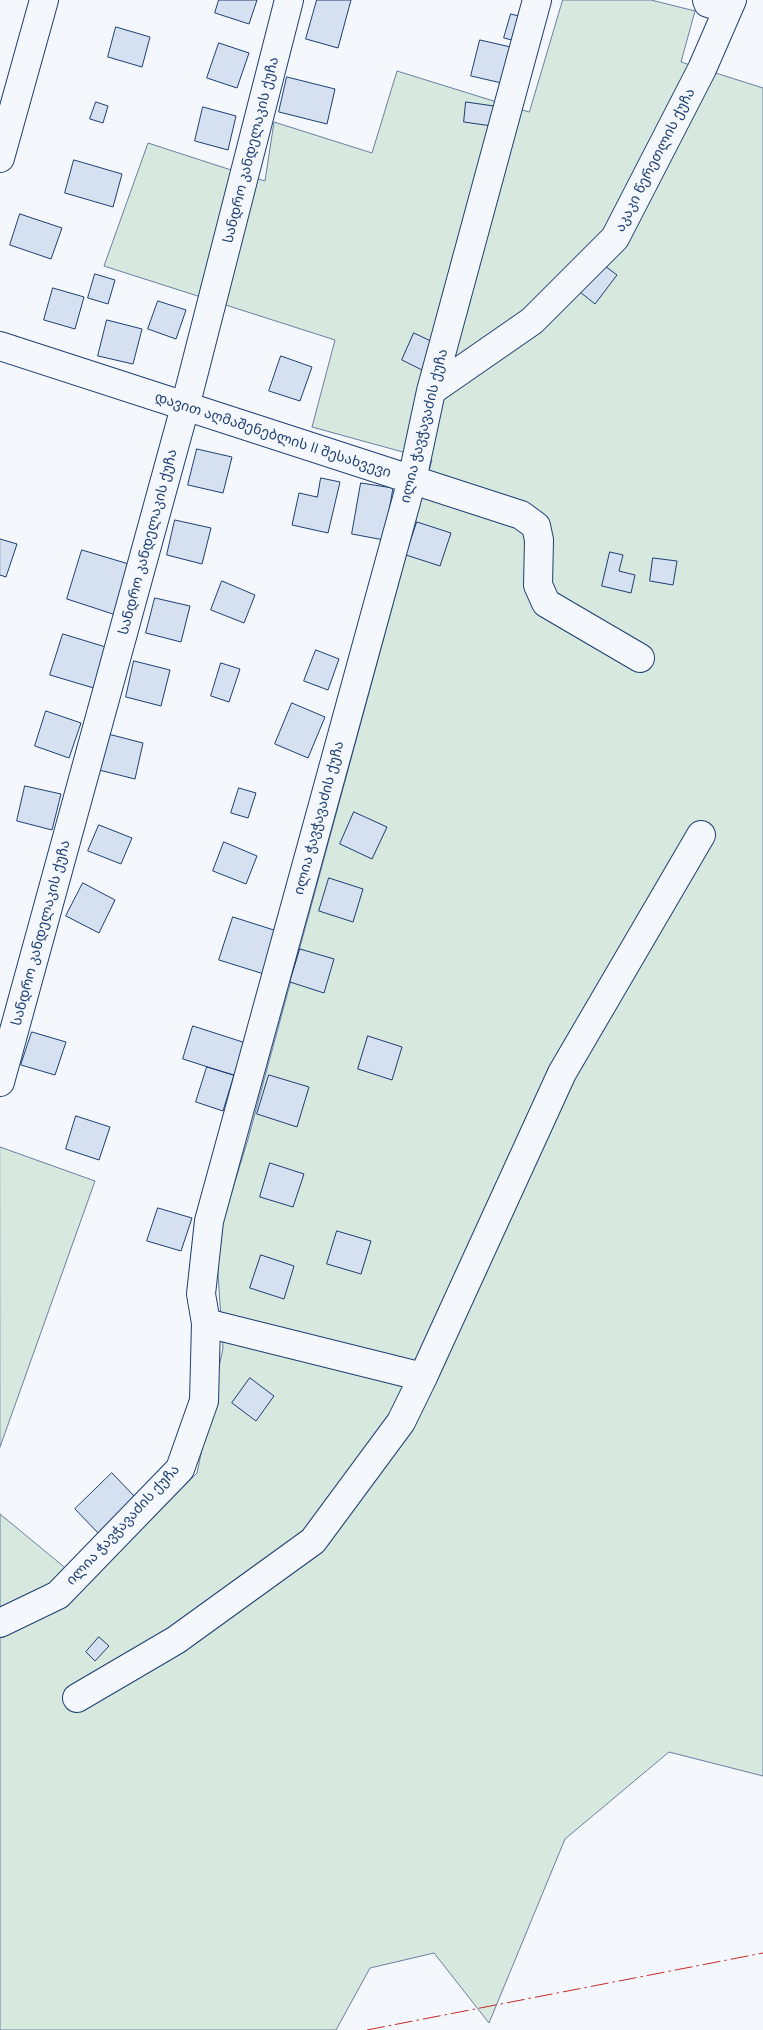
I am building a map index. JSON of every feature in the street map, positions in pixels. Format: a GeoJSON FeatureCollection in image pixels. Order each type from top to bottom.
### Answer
{"type":"FeatureCollection","features":[{"type":"Feature","properties":{"kind":"street"},"geometry":{"type":"LineString","coordinates":[[0,158],[6,114],[44,0]]}},
{"type":"Feature","properties":{"kind":"street","name":"სანდრო კანდელაკის ქუჩა"},"geometry":{"type":"LineString","coordinates":[[0,1082],[185,407],[289,0]]}},
{"type":"Feature","properties":{"kind":"street","name":"ილია ჭავჭავაძის ქუჩა"},"geometry":{"type":"LineString","coordinates":[[0,1623],[58,1595],[180,1469],[204,1401],[206,1323],[201,1294],[210,1221],[412,480],[431,391],[537,0]]}},
{"type":"Feature","properties":{"kind":"street","name":"აკაკი წერეთლის ქუჩა"},"geometry":{"type":"LineString","coordinates":[[431,391],[532,321],[615,238],[702,69],[722,3]]}},
{"type":"Feature","properties":{"kind":"street","name":"დავით აღმაშენებლის II შესახვევი"},"geometry":{"type":"LineString","coordinates":[[0,346],[521,515],[536,526],[539,540],[538,585],[546,603],[640,658]]}},
{"type":"Feature","properties":{"kind":"street"},"geometry":{"type":"LineString","coordinates":[[77,1698],[176,1640],[313,1541],[401,1422],[562,1073],[701,835]]}},
{"type":"Feature","properties":{"kind":"street"},"geometry":{"type":"LineString","coordinates":[[206,1323],[423,1377]]}},
{"type":"Feature","properties":{"kind":"shaded area"},"geometry":{"type":"Polygon","coordinates":[[[563,0],[651,0],[695,11],[681,62],[763,88],[763,1776],[669,1752],[565,1839],[489,2023],[434,1953],[370,1968],[336,2030],[0,2030],[0,1514],[86,1585],[197,1473],[223,1348],[216,1244],[248,1139],[432,460],[312,427],[335,340],[104,266],[148,143],[265,181],[274,122],[372,153],[397,71],[529,112],[563,0]]]}},
{"type":"Feature","properties":{"kind":"shaded area"},"geometry":{"type":"Polygon","coordinates":[[[0,1147],[95,1181],[0,1447],[0,1147]]]}},
{"type":"Feature","properties":{"kind":"building"},"geometry":{"type":"Polygon","coordinates":[[[219,0],[257,0],[249,24],[215,13],[219,0]]]}},
{"type":"Feature","properties":{"kind":"building"},"geometry":{"type":"Polygon","coordinates":[[[317,0],[351,0],[338,48],[306,39],[317,0]]]}},
{"type":"Feature","properties":{"kind":"building"},"geometry":{"type":"Polygon","coordinates":[[[511,14],[526,18],[519,42],[504,38],[511,14]]]}},
{"type":"Feature","properties":{"kind":"building"},"geometry":{"type":"Polygon","coordinates":[[[116,27],[150,37],[142,67],[108,57],[116,27]]]}},
{"type":"Feature","properties":{"kind":"building"},"geometry":{"type":"Polygon","coordinates":[[[480,40],[515,48],[506,84],[471,76],[480,40]]]}},
{"type":"Feature","properties":{"kind":"building"},"geometry":{"type":"Polygon","coordinates":[[[219,43],[249,53],[237,88],[207,78],[219,43]]]}},
{"type":"Feature","properties":{"kind":"building"},"geometry":{"type":"Polygon","coordinates":[[[287,77],[335,89],[327,124],[279,112],[287,77]]]}},
{"type":"Feature","properties":{"kind":"building"},"geometry":{"type":"Polygon","coordinates":[[[96,102],[108,106],[103,123],[90,119],[96,102]]]}},
{"type":"Feature","properties":{"kind":"building"},"geometry":{"type":"Polygon","coordinates":[[[466,102],[494,106],[492,126],[464,122],[466,102]]]}},
{"type":"Feature","properties":{"kind":"building"},"geometry":{"type":"Polygon","coordinates":[[[203,107],[236,116],[228,150],[195,141],[203,107]]]}},
{"type":"Feature","properties":{"kind":"building"},"geometry":{"type":"Polygon","coordinates":[[[74,160],[122,174],[113,207],[65,193],[74,160]]]}},
{"type":"Feature","properties":{"kind":"building"},"geometry":{"type":"Polygon","coordinates":[[[20,214],[62,228],[51,259],[10,245],[20,214]]]}},
{"type":"Feature","properties":{"kind":"building"},"geometry":{"type":"Polygon","coordinates":[[[597,260],[617,275],[595,304],[575,288],[597,260]]]}},
{"type":"Feature","properties":{"kind":"building"},"geometry":{"type":"Polygon","coordinates":[[[95,274],[115,280],[108,304],[88,298],[95,274]]]}},
{"type":"Feature","properties":{"kind":"building"},"geometry":{"type":"Polygon","coordinates":[[[53,288],[84,297],[75,329],[44,320],[53,288]]]}},
{"type":"Feature","properties":{"kind":"building"},"geometry":{"type":"Polygon","coordinates":[[[158,301],[186,310],[176,339],[148,329],[158,301]]]}},
{"type":"Feature","properties":{"kind":"building"},"geometry":{"type":"Polygon","coordinates":[[[107,320],[142,329],[133,364],[98,356],[107,320]]]}},
{"type":"Feature","properties":{"kind":"building"},"geometry":{"type":"Polygon","coordinates":[[[414,333],[441,346],[428,373],[402,360],[414,333]]]}},
{"type":"Feature","properties":{"kind":"building"},"geometry":{"type":"Polygon","coordinates":[[[281,356],[312,367],[300,401],[269,391],[281,356]]]}},
{"type":"Feature","properties":{"kind":"building"},"geometry":{"type":"Polygon","coordinates":[[[197,449],[232,457],[223,493],[188,485],[197,449]]]}},
{"type":"Feature","properties":{"kind":"building"},"geometry":{"type":"Polygon","coordinates":[[[321,478],[340,482],[328,533],[292,525],[299,493],[317,497],[321,478]]]}},
{"type":"Feature","properties":{"kind":"building"},"geometry":{"type":"Polygon","coordinates":[[[361,483],[393,488],[384,540],[352,534],[361,483]]]}},
{"type":"Feature","properties":{"kind":"building"},"geometry":{"type":"Polygon","coordinates":[[[175,520],[211,528],[202,564],[167,555],[175,520]]]}},
{"type":"Feature","properties":{"kind":"building"},"geometry":{"type":"Polygon","coordinates":[[[417,522],[451,533],[440,566],[406,555],[417,522]]]}},
{"type":"Feature","properties":{"kind":"building"},"geometry":{"type":"Polygon","coordinates":[[[0,539],[17,544],[6,577],[0,575],[0,539]]]}},
{"type":"Feature","properties":{"kind":"building"},"geometry":{"type":"Polygon","coordinates":[[[82,550],[132,565],[116,615],[67,599],[82,550]]]}},
{"type":"Feature","properties":{"kind":"building"},"geometry":{"type":"Polygon","coordinates":[[[610,552],[623,555],[619,571],[635,575],[631,593],[602,586],[610,552]]]}},
{"type":"Feature","properties":{"kind":"building"},"geometry":{"type":"Polygon","coordinates":[[[653,558],[677,561],[673,585],[650,581],[653,558]]]}},
{"type":"Feature","properties":{"kind":"building"},"geometry":{"type":"Polygon","coordinates":[[[222,581],[255,595],[244,623],[211,610],[222,581]]]}},
{"type":"Feature","properties":{"kind":"building"},"geometry":{"type":"Polygon","coordinates":[[[155,598],[190,606],[181,642],[146,633],[155,598]]]}},
{"type":"Feature","properties":{"kind":"building"},"geometry":{"type":"Polygon","coordinates":[[[63,634],[109,648],[97,689],[50,675],[63,634]]]}},
{"type":"Feature","properties":{"kind":"building"},"geometry":{"type":"Polygon","coordinates":[[[316,650],[339,659],[328,690],[304,681],[316,650]]]}},
{"type":"Feature","properties":{"kind":"building"},"geometry":{"type":"Polygon","coordinates":[[[134,661],[170,670],[161,706],[126,697],[134,661]]]}},
{"type":"Feature","properties":{"kind":"building"},"geometry":{"type":"Polygon","coordinates":[[[221,663],[240,669],[229,702],[211,696],[221,663]]]}},
{"type":"Feature","properties":{"kind":"building"},"geometry":{"type":"Polygon","coordinates":[[[292,703],[325,717],[308,758],[275,744],[292,703]]]}},
{"type":"Feature","properties":{"kind":"building"},"geometry":{"type":"Polygon","coordinates":[[[46,711],[81,723],[69,758],[35,746],[46,711]]]}},
{"type":"Feature","properties":{"kind":"building"},"geometry":{"type":"Polygon","coordinates":[[[108,734],[143,743],[135,779],[99,770],[108,734]]]}},
{"type":"Feature","properties":{"kind":"building"},"geometry":{"type":"Polygon","coordinates":[[[25,786],[61,794],[52,830],[17,821],[25,786]]]}},
{"type":"Feature","properties":{"kind":"building"},"geometry":{"type":"Polygon","coordinates":[[[239,788],[256,793],[248,818],[231,813],[239,788]]]}},
{"type":"Feature","properties":{"kind":"building"},"geometry":{"type":"Polygon","coordinates":[[[354,812],[387,827],[372,859],[340,844],[354,812]]]}},
{"type":"Feature","properties":{"kind":"building"},"geometry":{"type":"Polygon","coordinates":[[[99,825],[132,838],[121,864],[88,851],[99,825]]]}},
{"type":"Feature","properties":{"kind":"building"},"geometry":{"type":"Polygon","coordinates":[[[224,842],[257,856],[246,884],[213,871],[224,842]]]}},
{"type":"Feature","properties":{"kind":"building"},"geometry":{"type":"Polygon","coordinates":[[[329,878],[363,889],[353,922],[319,911],[329,878]]]}},
{"type":"Feature","properties":{"kind":"building"},"geometry":{"type":"Polygon","coordinates":[[[83,883],[115,900],[99,933],[66,916],[83,883]]]}},
{"type":"Feature","properties":{"kind":"building"},"geometry":{"type":"Polygon","coordinates":[[[233,917],[277,931],[264,974],[219,960],[233,917]]]}},
{"type":"Feature","properties":{"kind":"building"},"geometry":{"type":"Polygon","coordinates":[[[300,949],[334,959],[324,993],[290,982],[300,949]]]}},
{"type":"Feature","properties":{"kind":"building"},"geometry":{"type":"Polygon","coordinates":[[[193,1026],[252,1045],[242,1078],[183,1059],[193,1026]]]}},
{"type":"Feature","properties":{"kind":"building"},"geometry":{"type":"Polygon","coordinates":[[[32,1032],[66,1042],[55,1075],[21,1065],[32,1032]]]}},
{"type":"Feature","properties":{"kind":"building"},"geometry":{"type":"Polygon","coordinates":[[[368,1036],[402,1047],[392,1080],[358,1069],[368,1036]]]}},
{"type":"Feature","properties":{"kind":"building"},"geometry":{"type":"Polygon","coordinates":[[[207,1067],[234,1075],[223,1111],[196,1102],[207,1067]]]}},
{"type":"Feature","properties":{"kind":"building"},"geometry":{"type":"Polygon","coordinates":[[[269,1075],[309,1087],[297,1127],[257,1114],[269,1075]]]}},
{"type":"Feature","properties":{"kind":"building"},"geometry":{"type":"Polygon","coordinates":[[[76,1116],[110,1127],[99,1160],[66,1149],[76,1116]]]}},
{"type":"Feature","properties":{"kind":"building"},"geometry":{"type":"Polygon","coordinates":[[[270,1163],[304,1174],[293,1207],[260,1197],[270,1163]]]}},
{"type":"Feature","properties":{"kind":"building"},"geometry":{"type":"Polygon","coordinates":[[[158,1208],[192,1218],[181,1251],[147,1241],[158,1208]]]}},
{"type":"Feature","properties":{"kind":"building"},"geometry":{"type":"Polygon","coordinates":[[[337,1231],[371,1241],[361,1274],[327,1264],[337,1231]]]}},
{"type":"Feature","properties":{"kind":"building"},"geometry":{"type":"Polygon","coordinates":[[[261,1255],[294,1266],[284,1299],[250,1288],[261,1255]]]}},
{"type":"Feature","properties":{"kind":"building"},"geometry":{"type":"Polygon","coordinates":[[[250,1378],[274,1396],[256,1421],[232,1403],[250,1378]]]}},
{"type":"Feature","properties":{"kind":"building"},"geometry":{"type":"Polygon","coordinates":[[[112,1473],[136,1498],[99,1534],[75,1509],[112,1473]]]}},
{"type":"Feature","properties":{"kind":"building"},"geometry":{"type":"Polygon","coordinates":[[[99,1637],[109,1646],[95,1661],[86,1652],[99,1637]]]}},
{"type":"Feature","properties":{"kind":"power"},"geometry":{"type":"LineString","coordinates":[[367,2030],[763,1953]]}}]}
